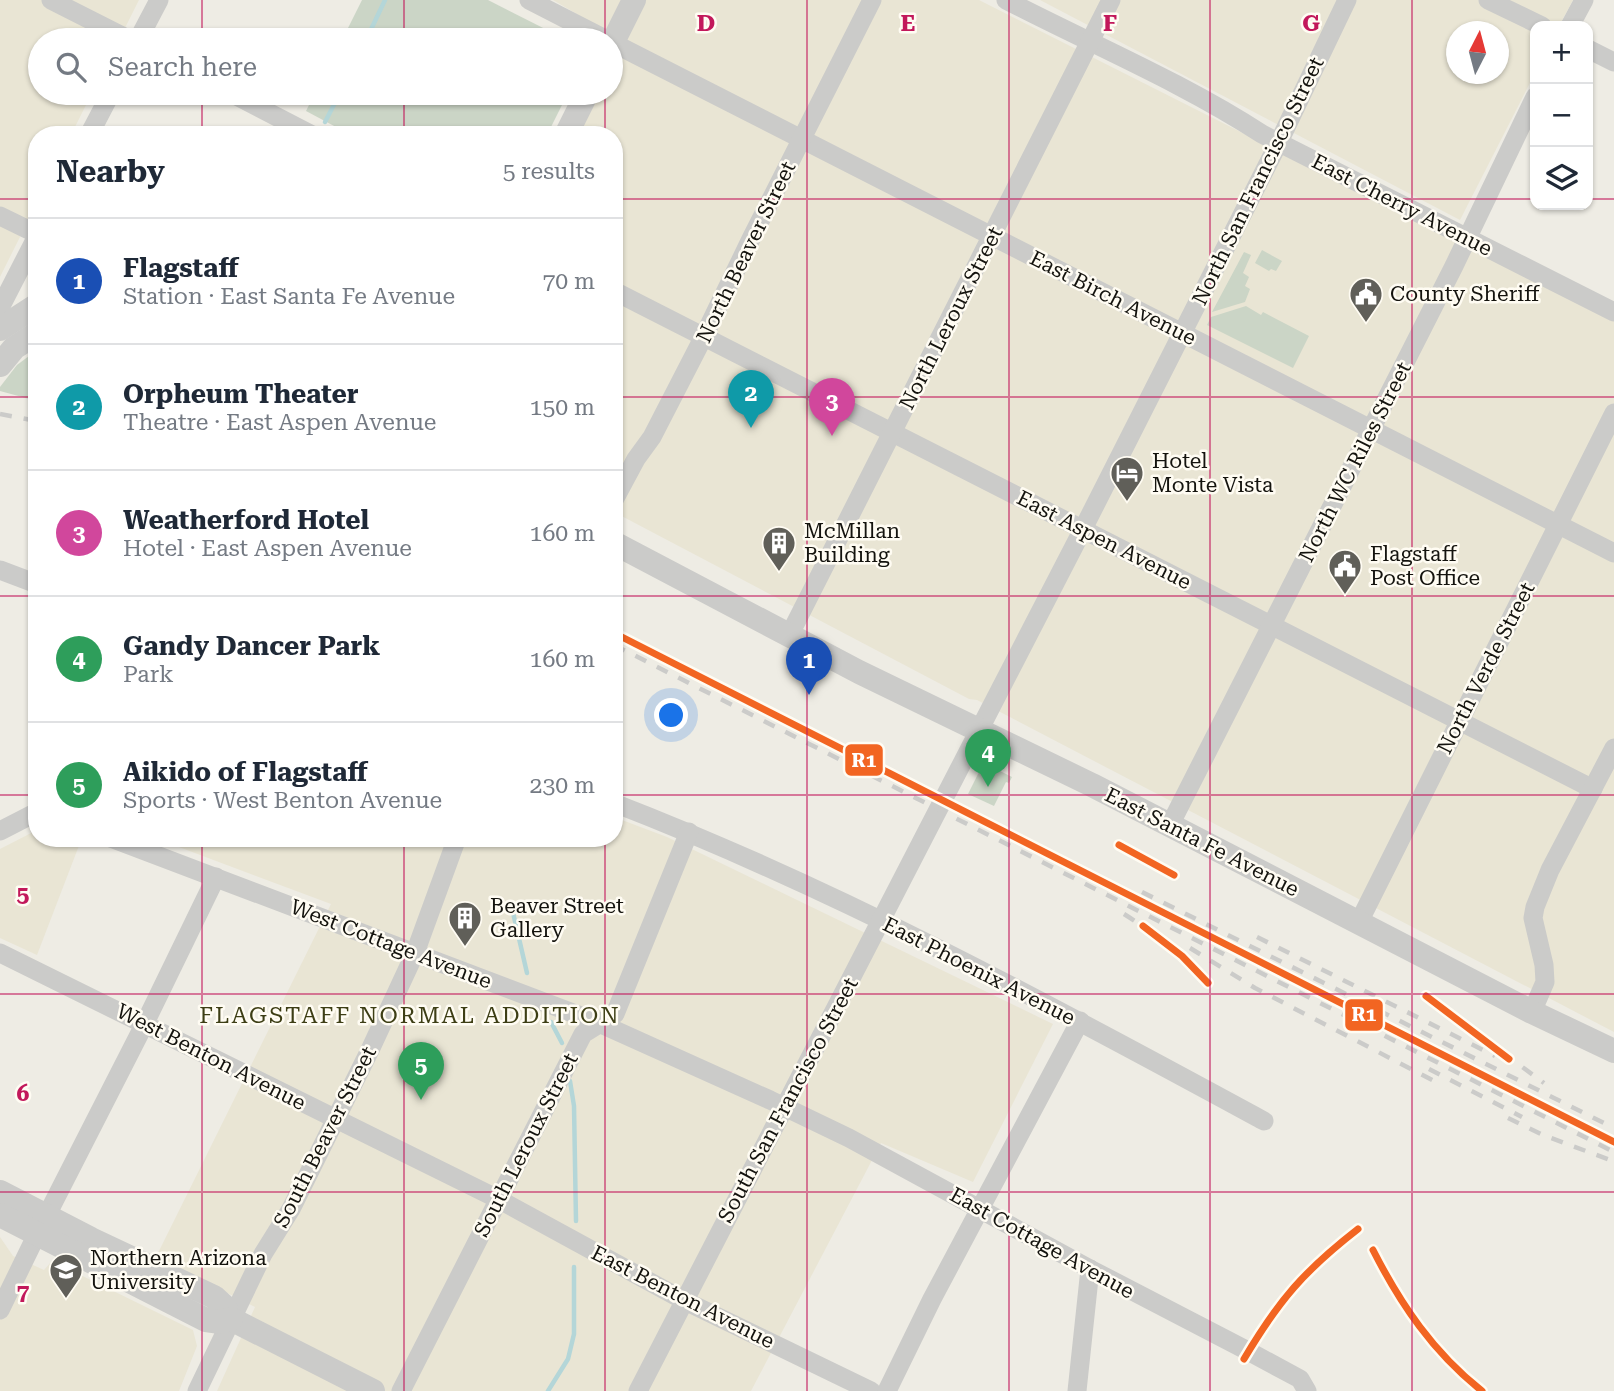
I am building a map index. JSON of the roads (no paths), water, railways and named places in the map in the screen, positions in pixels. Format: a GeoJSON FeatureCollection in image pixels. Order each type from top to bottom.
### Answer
{"type":"FeatureCollection","features":[{"type":"Feature","properties":{"kind":"main road"},"geometry":{"type":"LineString","coordinates":[[618,28],[634,0]]}},
{"type":"Feature","properties":{"kind":"main road"},"geometry":{"type":"LineString","coordinates":[[570,126],[581,105]]}},
{"type":"Feature","properties":{"kind":"main road"},"geometry":{"type":"LineString","coordinates":[[0,329],[28,311]]}},
{"type":"Feature","properties":{"kind":"main road"},"geometry":{"type":"LineString","coordinates":[[0,365],[14,348],[28,339]]}},
{"type":"Feature","properties":{"kind":"main road","name":"East Santa Fe Avenue"},"geometry":{"type":"LineString","coordinates":[[623,548],[978,730],[1170,824],[1532,1012],[1614,1051]]}},
{"type":"Feature","properties":{"kind":"main road"},"geometry":{"type":"LineString","coordinates":[[0,1192],[42,1225],[206,1320],[220,1322],[231,1319]]}},
{"type":"Feature","properties":{"kind":"main road"},"geometry":{"type":"LineString","coordinates":[[0,1215],[92,1239],[214,1297],[225,1307],[231,1319],[373,1391]]}},
{"type":"Feature","properties":{"kind":"street"},"geometry":{"type":"LineString","coordinates":[[51,0],[106,28]]}},
{"type":"Feature","properties":{"kind":"street"},"geometry":{"type":"LineString","coordinates":[[144,28],[159,0]]}},
{"type":"Feature","properties":{"kind":"street","name":"East Birch Avenue"},"geometry":{"type":"LineString","coordinates":[[529,0],[582,28]]}},
{"type":"Feature","properties":{"kind":"street","name":"North Beaver Street"},"geometry":{"type":"LineString","coordinates":[[623,483],[652,437],[872,0]]}},
{"type":"Feature","properties":{"kind":"street","name":"East Cherry Avenue"},"geometry":{"type":"LineString","coordinates":[[1006,0],[1614,312]]}},
{"type":"Feature","properties":{"kind":"street","name":"North Leroux Street"},"geometry":{"type":"LineString","coordinates":[[790,634],[1111,0]]}},
{"type":"Feature","properties":{"kind":"street","name":"North San Francisco Street"},"geometry":{"type":"LineString","coordinates":[[939,810],[1279,142],[1347,0]]}},
{"type":"Feature","properties":{"kind":"street"},"geometry":{"type":"LineString","coordinates":[[1488,0],[1532,21]]}},
{"type":"Feature","properties":{"kind":"street"},"geometry":{"type":"LineString","coordinates":[[1573,21],[1584,0]]}},
{"type":"Feature","properties":{"kind":"street","name":"East Birch Avenue"},"geometry":{"type":"LineString","coordinates":[[623,50],[1614,553]]}},
{"type":"Feature","properties":{"kind":"street"},"geometry":{"type":"LineString","coordinates":[[1593,52],[1614,62]]}},
{"type":"Feature","properties":{"kind":"street"},"geometry":{"type":"LineString","coordinates":[[94,126],[105,105]]}},
{"type":"Feature","properties":{"kind":"street"},"geometry":{"type":"LineString","coordinates":[[254,105],[295,126]]}},
{"type":"Feature","properties":{"kind":"street","name":"North WC Riles Street"},"geometry":{"type":"LineString","coordinates":[[1170,824],[1467,238],[1530,107]]}},
{"type":"Feature","properties":{"kind":"street"},"geometry":{"type":"LineString","coordinates":[[0,216],[28,230]]}},
{"type":"Feature","properties":{"kind":"street"},"geometry":{"type":"LineString","coordinates":[[0,308],[28,253]]}},
{"type":"Feature","properties":{"kind":"street","name":"East Aspen Avenue"},"geometry":{"type":"LineString","coordinates":[[623,296],[1593,789]]}},
{"type":"Feature","properties":{"kind":"street","name":"North Verde Street"},"geometry":{"type":"LineString","coordinates":[[1359,922],[1614,413]]}},
{"type":"Feature","properties":{"kind":"street"},"geometry":{"type":"LineString","coordinates":[[0,570],[28,581]]}},
{"type":"Feature","properties":{"kind":"street"},"geometry":{"type":"LineString","coordinates":[[1532,1012],[1545,982],[1544,965],[1533,918],[1535,907],[1550,870],[1614,748]]}},
{"type":"Feature","properties":{"kind":"street","name":"East Phoenix Avenue"},"geometry":{"type":"LineString","coordinates":[[623,806],[689,832],[881,922],[1080,1021],[1264,1121]]}},
{"type":"Feature","properties":{"kind":"street","name":"South San Francisco Street"},"geometry":{"type":"LineString","coordinates":[[638,1391],[939,810]]}},
{"type":"Feature","properties":{"kind":"street"},"geometry":{"type":"LineString","coordinates":[[0,831],[28,817]]}},
{"type":"Feature","properties":{"kind":"street","name":"South Leroux Street"},"geometry":{"type":"LineString","coordinates":[[401,1391],[583,1034],[615,1014],[689,832]]}},
{"type":"Feature","properties":{"kind":"street","name":"West Cottage Avenue"},"geometry":{"type":"LineString","coordinates":[[135,847],[599,1023],[785,1107]]}},
{"type":"Feature","properties":{"kind":"street","name":"South Beaver Street"},"geometry":{"type":"LineString","coordinates":[[197,1391],[263,1254],[285,1221],[337,1119],[415,953],[454,847]]}},
{"type":"Feature","properties":{"kind":"street"},"geometry":{"type":"LineString","coordinates":[[0,1310],[216,877]]}},
{"type":"Feature","properties":{"kind":"street","name":"West Benton Avenue"},"geometry":{"type":"LineString","coordinates":[[0,953],[498,1199]]}},
{"type":"Feature","properties":{"kind":"street"},"geometry":{"type":"LineString","coordinates":[[887,1391],[932,1299],[1080,1021]]}},
{"type":"Feature","properties":{"kind":"street","name":"East Cottage Avenue"},"geometry":{"type":"LineString","coordinates":[[785,1107],[849,1138],[1303,1385]]}},
{"type":"Feature","properties":{"kind":"street","name":"East Benton Avenue"},"geometry":{"type":"LineString","coordinates":[[498,1199],[683,1300],[871,1391]]}},
{"type":"Feature","properties":{"kind":"street"},"geometry":{"type":"LineString","coordinates":[[1077,1391],[1090,1269]]}},
{"type":"Feature","properties":{"kind":"waterway"},"geometry":{"type":"LineString","coordinates":[[372,28],[385,0]]}},
{"type":"Feature","properties":{"kind":"waterway"},"geometry":{"type":"LineString","coordinates":[[325,122],[334,105]]}},
{"type":"Feature","properties":{"kind":"waterway"},"geometry":{"type":"LineString","coordinates":[[511,904],[527,973]]}},
{"type":"Feature","properties":{"kind":"waterway"},"geometry":{"type":"LineString","coordinates":[[551,1022],[562,1043]]}},
{"type":"Feature","properties":{"kind":"waterway"},"geometry":{"type":"LineString","coordinates":[[570,1081],[574,1106],[576,1221]]}},
{"type":"Feature","properties":{"kind":"waterway"},"geometry":{"type":"LineString","coordinates":[[548,1391],[568,1359],[574,1334],[574,1267]]}},
{"type":"Feature","properties":{"kind":"railway"},"geometry":{"type":"LineString","coordinates":[[0,414],[28,419]]}},
{"type":"Feature","properties":{"kind":"railway"},"geometry":{"type":"LineString","coordinates":[[623,650],[1614,1152]]}},
{"type":"Feature","properties":{"kind":"railway"},"geometry":{"type":"LineString","coordinates":[[1119,845],[1174,875]]}},
{"type":"Feature","properties":{"kind":"railway"},"geometry":{"type":"LineString","coordinates":[[1142,892],[1614,1128]]}},
{"type":"Feature","properties":{"kind":"railway"},"geometry":{"type":"LineString","coordinates":[[1124,914],[1168,946],[1208,983]]}},
{"type":"Feature","properties":{"kind":"railway"},"geometry":{"type":"LineString","coordinates":[[1257,937],[1495,1056]]}},
{"type":"Feature","properties":{"kind":"railway"},"geometry":{"type":"LineString","coordinates":[[1190,948],[1255,988],[1436,1082]]}},
{"type":"Feature","properties":{"kind":"railway"},"geometry":{"type":"LineString","coordinates":[[1426,996],[1544,1083]]}},
{"type":"Feature","properties":{"kind":"railway"},"geometry":{"type":"LineString","coordinates":[[1429,1069],[1522,1117]]}},
{"type":"Feature","properties":{"kind":"railway"},"geometry":{"type":"LineString","coordinates":[[1508,1118],[1543,1135],[1610,1160]]}},
{"type":"Feature","properties":{"kind":"railway"},"geometry":{"type":"LineString","coordinates":[[1244,1359],[1281,1303],[1307,1273],[1358,1229]]}},
{"type":"Feature","properties":{"kind":"railway"},"geometry":{"type":"LineString","coordinates":[[1373,1250],[1395,1290],[1433,1344],[1482,1391]]}},
{"type":"Feature","properties":{"kind":"place","name":"County Sheriff"},"geometry":{"type":"Point","coordinates":[1366,324]}},
{"type":"Feature","properties":{"kind":"place","name":"Orpheum Theater"},"geometry":{"type":"Point","coordinates":[751,428]}},
{"type":"Feature","properties":{"kind":"place","name":"Weatherford Hotel"},"geometry":{"type":"Point","coordinates":[832,436]}},
{"type":"Feature","properties":{"kind":"place","name":"Hotel Monte Vista"},"geometry":{"type":"Point","coordinates":[1127,503]}},
{"type":"Feature","properties":{"kind":"place","name":"McMillan Building"},"geometry":{"type":"Point","coordinates":[779,573]}},
{"type":"Feature","properties":{"kind":"place","name":"Flagstaff Post Office"},"geometry":{"type":"Point","coordinates":[1345,596]}},
{"type":"Feature","properties":{"kind":"place","name":"Flagstaff"},"geometry":{"type":"Point","coordinates":[809,695]}},
{"type":"Feature","properties":{"kind":"place","name":"Gandy Dancer Park"},"geometry":{"type":"Point","coordinates":[988,787]}},
{"type":"Feature","properties":{"kind":"place","name":"Beaver Street Gallery"},"geometry":{"type":"Point","coordinates":[465,948]}},
{"type":"Feature","properties":{"kind":"place","name":"Aikido of Flagstaff"},"geometry":{"type":"Point","coordinates":[421,1100]}},
{"type":"Feature","properties":{"kind":"place","name":"Northern Arizona University"},"geometry":{"type":"Point","coordinates":[66,1300]}},
{"type":"Feature","properties":{"kind":"district","name":"FLAGSTAFF NORMAL ADDITION"},"geometry":{"type":"Point","coordinates":[410,1015]}}]}
